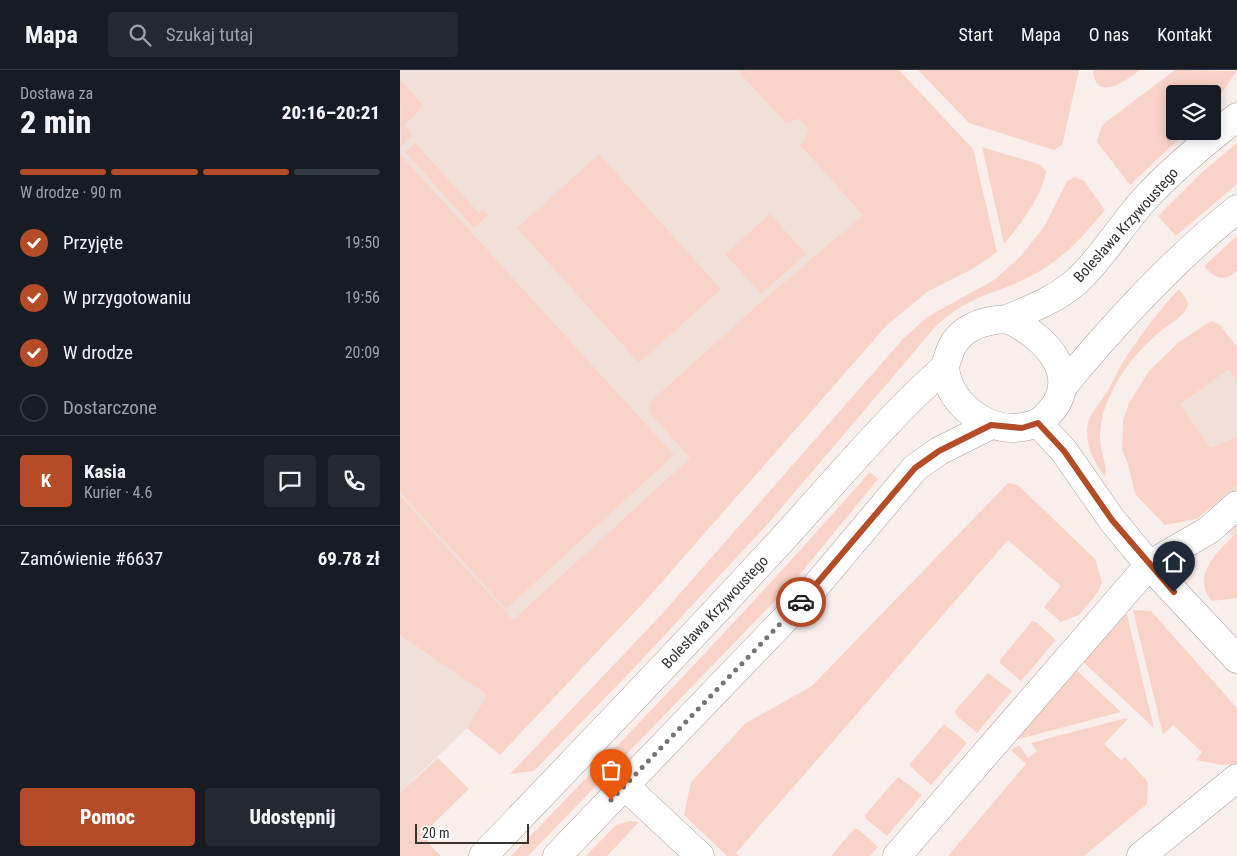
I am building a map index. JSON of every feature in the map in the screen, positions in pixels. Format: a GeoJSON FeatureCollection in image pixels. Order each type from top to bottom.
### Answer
{"type":"FeatureCollection","features":[{"type":"Feature","properties":{"kind":"main road","name":"Bolesława Krzywoustego"},"geometry":{"type":"LineString","coordinates":[[1006,319],[1044,302],[1076,281],[1099,257],[1143,201],[1186,158],[1237,117]]}},
{"type":"Feature","properties":{"kind":"main road"},"geometry":{"type":"LineString","coordinates":[[1064,385],[1060,368],[1048,347],[1026,327],[1006,319],[989,320],[973,325],[959,336],[950,350],[945,367],[951,386],[960,402],[974,416],[991,425],[1022,428],[1038,423],[1050,413],[1059,400],[1064,385],[1137,302],[1237,209]]}},
{"type":"Feature","properties":{"kind":"main road","name":"Bolesława Krzywoustego"},"geometry":{"type":"LineString","coordinates":[[483,856],[657,675],[866,445],[917,392],[945,367]]}},
{"type":"Feature","properties":{"kind":"main road"},"geometry":{"type":"LineString","coordinates":[[1038,423],[1064,451],[1112,520],[1149,565],[1237,659]]}},
{"type":"Feature","properties":{"kind":"main road"},"geometry":{"type":"LineString","coordinates":[[557,856],[810,593],[915,468],[939,451],[991,425]]}},
{"type":"Feature","properties":{"kind":"main road"},"geometry":{"type":"LineString","coordinates":[[897,856],[1149,565],[1209,530],[1237,505]]}},
{"type":"Feature","properties":{"kind":"main road"},"geometry":{"type":"LineString","coordinates":[[1140,856],[1237,778]]}},
{"type":"Feature","properties":{"kind":"main road"},"geometry":{"type":"LineString","coordinates":[[624,786],[700,856]]}},
{"type":"Feature","properties":{"kind":"shaded area"},"geometry":{"type":"Polygon","coordinates":[[[400,70],[755,70],[906,240],[496,689],[400,578],[400,70]]]}},
{"type":"Feature","properties":{"kind":"shaded area"},"geometry":{"type":"Polygon","coordinates":[[[737,70],[899,70],[973,149],[997,252],[974,268],[927,292],[887,325],[647,599],[500,755],[467,728],[487,695],[400,635],[400,496],[513,620],[690,458],[650,413],[649,403],[761,302],[863,215],[800,145],[809,131],[799,119],[786,123],[737,70]]]}},
{"type":"Feature","properties":{"kind":"shaded area"},"geometry":{"type":"Polygon","coordinates":[[[918,70],[1079,70],[1062,145],[1054,150],[969,123],[918,70]]]}},
{"type":"Feature","properties":{"kind":"shaded area"},"geometry":{"type":"Polygon","coordinates":[[[1093,70],[1140,70],[1120,83],[1105,88],[1099,86],[1095,80],[1093,70]]]}},
{"type":"Feature","properties":{"kind":"shaded area"},"geometry":{"type":"Polygon","coordinates":[[[1175,70],[1237,71],[1221,94],[1221,85],[1166,85],[1166,140],[1178,140],[1130,185],[1097,142],[1101,127],[1175,70]]]}},
{"type":"Feature","properties":{"kind":"shaded area"},"geometry":{"type":"Polygon","coordinates":[[[400,79],[423,106],[405,125],[413,135],[401,146],[400,79]]]}},
{"type":"Feature","properties":{"kind":"shaded area"},"geometry":{"type":"Polygon","coordinates":[[[415,143],[479,213],[483,210],[488,215],[474,228],[405,152],[415,143]]]}},
{"type":"Feature","properties":{"kind":"shaded area"},"geometry":{"type":"Polygon","coordinates":[[[1237,143],[1237,184],[1176,236],[1158,216],[1200,174],[1237,143]]]}},
{"type":"Feature","properties":{"kind":"shaded area"},"geometry":{"type":"Polygon","coordinates":[[[982,147],[1041,165],[1046,171],[1036,200],[1004,244],[982,147]]]}},
{"type":"Feature","properties":{"kind":"shaded area"},"geometry":{"type":"Polygon","coordinates":[[[400,154],[674,455],[506,609],[400,492],[400,154]]]}},
{"type":"Feature","properties":{"kind":"shaded area"},"geometry":{"type":"Polygon","coordinates":[[[599,154],[721,289],[639,363],[517,228],[599,154]]]}},
{"type":"Feature","properties":{"kind":"shaded area"},"geometry":{"type":"Polygon","coordinates":[[[1075,177],[1084,181],[1105,210],[1079,240],[1039,272],[969,302],[936,326],[772,519],[634,668],[534,771],[510,774],[662,614],[903,339],[927,317],[994,280],[1019,258],[1044,227],[1067,181],[1075,177]]]}},
{"type":"Feature","properties":{"kind":"shaded area"},"geometry":{"type":"Polygon","coordinates":[[[770,214],[806,254],[761,294],[725,254],[770,214]]]}},
{"type":"Feature","properties":{"kind":"shaded area"},"geometry":{"type":"Polygon","coordinates":[[[1237,236],[1237,271],[1227,277],[1219,278],[1204,266],[1237,236]]]}},
{"type":"Feature","properties":{"kind":"shaded area"},"geometry":{"type":"Polygon","coordinates":[[[1179,289],[1188,302],[1187,307],[1180,317],[1148,342],[1133,359],[1119,378],[1107,404],[1101,422],[1100,435],[1106,469],[1105,477],[1088,445],[1087,426],[1093,412],[1108,391],[1123,362],[1157,315],[1179,289]]]}},
{"type":"Feature","properties":{"kind":"shaded area"},"geometry":{"type":"Polygon","coordinates":[[[1211,321],[1219,324],[1237,347],[1237,381],[1229,369],[1180,404],[1210,448],[1237,437],[1237,485],[1197,519],[1165,525],[1136,495],[1122,449],[1123,421],[1129,403],[1149,371],[1178,343],[1211,321]]]}},
{"type":"Feature","properties":{"kind":"shaded area"},"geometry":{"type":"Polygon","coordinates":[[[1237,345],[1237,544],[1146,413],[1237,345]]]}},
{"type":"Feature","properties":{"kind":"shaded area"},"geometry":{"type":"Polygon","coordinates":[[[870,472],[878,479],[796,579],[528,856],[511,856],[738,618],[870,472]]]}},
{"type":"Feature","properties":{"kind":"shaded area"},"geometry":{"type":"Polygon","coordinates":[[[1008,483],[1018,485],[1095,559],[1102,582],[1098,592],[1079,615],[1061,622],[1044,607],[1061,586],[1008,540],[736,853],[739,856],[727,856],[684,815],[691,782],[746,723],[812,686],[1008,483]]]}},
{"type":"Feature","properties":{"kind":"shaded area"},"geometry":{"type":"Polygon","coordinates":[[[1237,533],[1237,598],[1212,601],[1206,592],[1205,573],[1216,555],[1237,533]]]}},
{"type":"Feature","properties":{"kind":"shaded area"},"geometry":{"type":"Polygon","coordinates":[[[1133,610],[1151,611],[1237,708],[1237,764],[1221,765],[1196,760],[1202,752],[1173,725],[1163,735],[1133,610]]]}},
{"type":"Feature","properties":{"kind":"shaded area"},"geometry":{"type":"Polygon","coordinates":[[[1126,611],[1154,728],[1081,660],[1126,611]]]}},
{"type":"Feature","properties":{"kind":"shaded area"},"geometry":{"type":"Polygon","coordinates":[[[1032,621],[1036,622],[1056,640],[1021,681],[1000,663],[1000,660],[1032,621]]]}},
{"type":"Feature","properties":{"kind":"shaded area"},"geometry":{"type":"Polygon","coordinates":[[[400,635],[487,695],[467,728],[400,793],[400,635]]]}},
{"type":"Feature","properties":{"kind":"shaded area"},"geometry":{"type":"Polygon","coordinates":[[[1074,668],[1121,712],[1011,741],[1074,668]]]}},
{"type":"Feature","properties":{"kind":"shaded area"},"geometry":{"type":"Polygon","coordinates":[[[988,673],[1012,691],[977,733],[956,715],[955,711],[988,673]]]}},
{"type":"Feature","properties":{"kind":"shaded area"},"geometry":{"type":"Polygon","coordinates":[[[1128,719],[1104,744],[1121,760],[1125,757],[1148,782],[1147,804],[1084,856],[948,856],[1026,764],[1011,750],[1019,745],[1028,758],[1037,751],[1031,743],[1128,719]]]}},
{"type":"Feature","properties":{"kind":"shaded area"},"geometry":{"type":"Polygon","coordinates":[[[944,724],[967,743],[931,785],[910,764],[944,724]]]}},
{"type":"Feature","properties":{"kind":"shaded area"},"geometry":{"type":"Polygon","coordinates":[[[438,758],[469,789],[428,829],[428,841],[441,856],[400,856],[400,793],[438,758]]]}},
{"type":"Feature","properties":{"kind":"shaded area"},"geometry":{"type":"Polygon","coordinates":[[[898,777],[922,795],[887,836],[866,819],[865,815],[898,777]]]}},
{"type":"Feature","properties":{"kind":"shaded area"},"geometry":{"type":"Polygon","coordinates":[[[630,821],[639,822],[607,856],[586,856],[616,825],[630,821]]]}},
{"type":"Feature","properties":{"kind":"shaded area"},"geometry":{"type":"Polygon","coordinates":[[[854,829],[858,829],[878,847],[870,856],[831,856],[854,829]]]}},
{"type":"Feature","properties":{"kind":"way so far"},"geometry":{"type":"LineString","coordinates":[[611,800],[801,602]]}},
{"type":"Feature","properties":{"kind":"route"},"geometry":{"type":"LineString","coordinates":[[801,602],[915,468],[939,451],[991,425],[1022,428],[1038,423],[1064,451],[1112,520],[1174,592]]}}]}
